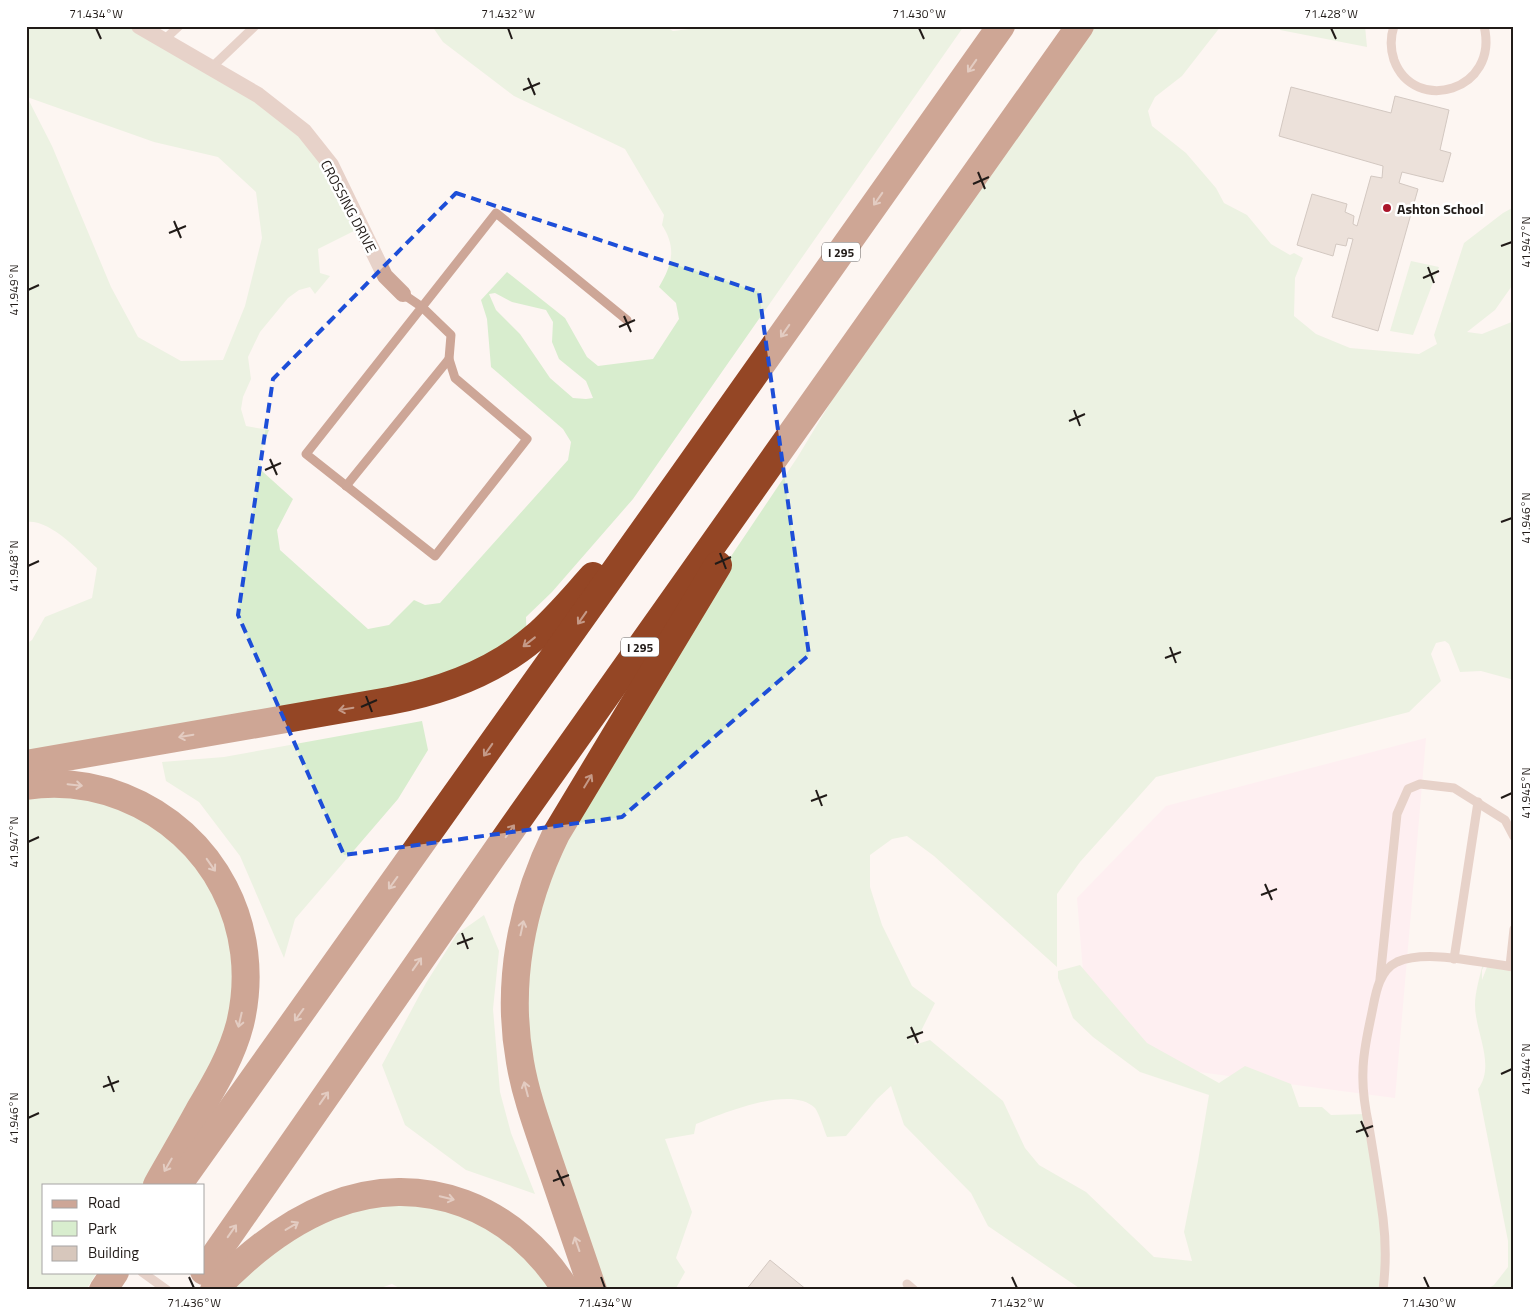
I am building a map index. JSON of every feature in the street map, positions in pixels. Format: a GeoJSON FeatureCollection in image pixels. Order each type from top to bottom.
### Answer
{"type":"FeatureCollection","features":[{"type":"Feature","properties":{"kind":"highway","name":"I 295"},"geometry":{"type":"LineString","coordinates":[[179,1184],[1000,26]]}},
{"type":"Feature","properties":{"kind":"highway","name":"I 295"},"geometry":{"type":"LineString","coordinates":[[205,1269],[513,827],[1080,26]]}},
{"type":"Feature","properties":{"kind":"highway"},"geometry":{"type":"LineString","coordinates":[[593,1290],[535,1119],[520,1062],[515,1014],[515,978],[525,917],[537,876],[556,834],[692,610],[786,443]]}},
{"type":"Feature","properties":{"kind":"highway"},"geometry":{"type":"LineString","coordinates":[[26,764],[396,700],[428,693],[464,681],[500,663],[534,638],[567,605],[681,478]]}},
{"type":"Feature","properties":{"kind":"highway"},"geometry":{"type":"LineString","coordinates":[[26,786],[64,784],[90,788],[116,795],[152,811],[185,835],[211,864],[230,900],[237,918],[242,936],[245,968],[244,996],[239,1025],[220,1075],[158,1184]]}},
{"type":"Feature","properties":{"kind":"highway"},"geometry":{"type":"LineString","coordinates":[[214,1290],[262,1246],[288,1228],[315,1213],[359,1197],[380,1193],[403,1192],[451,1199],[466,1203],[493,1216],[534,1247],[551,1267],[566,1290]]}},
{"type":"Feature","properties":{"kind":"highway"},"geometry":{"type":"LineString","coordinates":[[96,1290],[105,1274]]}},
{"type":"Feature","properties":{"kind":"highway"},"geometry":{"type":"LineString","coordinates":[[103,1290],[114,1274]]}},
{"type":"Feature","properties":{"kind":"highway","name":"I 295"},"geometry":{"type":"LineString","coordinates":[[191,1290],[202,1274]]}},
{"type":"Feature","properties":{"kind":"street","name":"CROSSING DRIVE"},"geometry":{"type":"LineString","coordinates":[[139,26],[258,95],[304,131],[331,165],[385,276],[402,294]]}},
{"type":"Feature","properties":{"kind":"lane"},"geometry":{"type":"LineString","coordinates":[[164,40],[179,26]]}},
{"type":"Feature","properties":{"kind":"lane"},"geometry":{"type":"LineString","coordinates":[[211,68],[255,26]]}},
{"type":"Feature","properties":{"kind":"lane"},"geometry":{"type":"LineString","coordinates":[[1394,26],[1391,35],[1391,51],[1397,67],[1407,80],[1421,88],[1437,91],[1454,88],[1468,81],[1479,69],[1486,54],[1487,38],[1484,26]]}},
{"type":"Feature","properties":{"kind":"lane"},"geometry":{"type":"LineString","coordinates":[[402,294],[422,307],[451,335],[449,359],[455,378],[527,439],[435,556],[306,454],[422,307],[496,213],[627,320]]}},
{"type":"Feature","properties":{"kind":"lane"},"geometry":{"type":"LineString","coordinates":[[346,486],[449,359]]}},
{"type":"Feature","properties":{"kind":"lane"},"geometry":{"type":"LineString","coordinates":[[1380,981],[1397,814],[1408,789],[1420,784],[1454,788],[1505,820],[1514,837]]}},
{"type":"Feature","properties":{"kind":"lane"},"geometry":{"type":"LineString","coordinates":[[1454,959],[1478,802]]}},
{"type":"Feature","properties":{"kind":"lane"},"geometry":{"type":"LineString","coordinates":[[1383,1290],[1385,1247],[1383,1217],[1365,1112],[1363,1070],[1370,1016],[1377,988],[1390,967],[1411,958],[1435,956],[1512,967],[1514,929]]}},
{"type":"Feature","properties":{"kind":"lane"},"geometry":{"type":"LineString","coordinates":[[145,1274],[168,1290]]}},
{"type":"Feature","properties":{"kind":"highlighted area"},"geometry":{"type":"Polygon","coordinates":[[[456,193],[759,292],[809,655],[622,817],[344,855],[238,615],[273,379],[456,193]]]}},
{"type":"Feature","properties":{"kind":"shaded area"},"geometry":{"type":"Polygon","coordinates":[[[1426,738],[1395,1098],[1184,1070],[1086,1007],[1077,898],[1166,806],[1426,738]]]}},
{"type":"Feature","properties":{"kind":"green space"},"geometry":{"type":"Polygon","coordinates":[[[26,26],[147,26],[321,148],[362,227],[318,249],[320,273],[330,276],[315,294],[310,287],[299,290],[288,298],[260,332],[248,357],[251,379],[243,397],[241,409],[246,426],[269,430],[259,457],[262,471],[293,499],[277,530],[280,550],[368,629],[389,625],[414,600],[425,605],[440,603],[568,460],[571,442],[563,429],[491,367],[487,319],[481,300],[507,272],[565,318],[587,357],[598,366],[653,359],[679,319],[676,303],[659,287],[670,264],[671,256],[670,241],[662,225],[664,215],[625,149],[514,96],[443,42],[432,26],[664,26],[673,31],[713,26],[964,26],[633,499],[552,592],[526,617],[527,648],[481,678],[26,767],[26,644],[32,640],[45,617],[92,598],[97,568],[55,531],[35,522],[26,522],[26,26]],[[27,97],[52,146],[111,287],[138,337],[181,361],[223,360],[245,306],[262,238],[256,192],[218,157],[154,142],[27,97]],[[495,293],[489,294],[496,310],[520,334],[550,378],[573,398],[593,398],[586,381],[559,359],[552,342],[553,322],[546,310],[512,302],[495,293]]]}},
{"type":"Feature","properties":{"kind":"green space"},"geometry":{"type":"Polygon","coordinates":[[[1083,26],[1221,26],[1182,76],[1155,97],[1148,111],[1152,126],[1186,153],[1216,188],[1224,203],[1247,215],[1271,244],[1290,255],[1294,253],[1303,258],[1295,278],[1294,316],[1316,334],[1350,348],[1419,354],[1437,344],[1434,335],[1464,243],[1503,213],[1514,207],[1514,283],[1495,310],[1467,332],[1482,334],[1514,321],[1514,680],[1481,671],[1460,672],[1449,644],[1445,641],[1436,643],[1431,654],[1441,681],[1409,712],[1156,777],[1080,862],[1057,894],[1057,967],[934,856],[907,836],[892,839],[870,855],[870,887],[882,925],[912,986],[935,1003],[914,1045],[930,1040],[1003,1101],[1025,1148],[1039,1165],[1086,1192],[1154,1257],[1192,1261],[1184,1232],[1209,1095],[1140,1072],[1093,1037],[1073,1018],[1058,978],[1058,971],[1080,965],[1147,1043],[1219,1083],[1245,1066],[1291,1084],[1299,1107],[1322,1107],[1331,1115],[1366,1114],[1381,1215],[1382,1290],[1082,1290],[988,1226],[971,1193],[904,1125],[891,1086],[877,1099],[846,1136],[827,1137],[815,1108],[804,1101],[790,1099],[756,1103],[739,1108],[696,1124],[694,1134],[665,1139],[692,1212],[676,1258],[685,1272],[675,1290],[592,1290],[523,1080],[532,898],[693,613],[797,458],[887,309],[1083,26]]]}},
{"type":"Feature","properties":{"kind":"green space"},"geometry":{"type":"Polygon","coordinates":[[[1281,26],[1365,26],[1367,47],[1280,30],[1281,26]]]}},
{"type":"Feature","properties":{"kind":"green space"},"geometry":{"type":"Polygon","coordinates":[[[1411,261],[1439,267],[1413,335],[1390,331],[1411,261]]]}},
{"type":"Feature","properties":{"kind":"green space"},"geometry":{"type":"Polygon","coordinates":[[[422,721],[428,750],[398,799],[295,919],[284,958],[240,856],[199,802],[166,781],[162,762],[224,757],[422,721]]]}},
{"type":"Feature","properties":{"kind":"green space"},"geometry":{"type":"Polygon","coordinates":[[[26,792],[105,792],[204,860],[247,986],[154,1184],[42,1184],[42,1274],[96,1274],[86,1290],[26,1290],[26,792]]]}},
{"type":"Feature","properties":{"kind":"green space"},"geometry":{"type":"Polygon","coordinates":[[[484,915],[499,951],[493,1009],[500,1092],[511,1133],[535,1194],[466,1170],[405,1125],[382,1065],[426,983],[457,934],[484,915]]]}},
{"type":"Feature","properties":{"kind":"green space"},"geometry":{"type":"Polygon","coordinates":[[[1483,963],[1486,963],[1482,970],[1482,980],[1487,967],[1514,966],[1514,1290],[1485,1290],[1494,1285],[1508,1267],[1508,1241],[1478,1089],[1483,1080],[1485,1059],[1475,1005],[1483,963]]]}},
{"type":"Feature","properties":{"kind":"green space"},"geometry":{"type":"Polygon","coordinates":[[[370,1198],[486,1216],[565,1290],[403,1290],[392,1284],[375,1290],[217,1290],[251,1259],[370,1198]]]}},
{"type":"Feature","properties":{"kind":"building","name":"Ashton School"},"geometry":{"type":"Polygon","coordinates":[[[1291,87],[1391,113],[1395,96],[1449,110],[1440,150],[1451,153],[1443,182],[1402,172],[1399,183],[1418,189],[1378,331],[1332,317],[1353,239],[1348,238],[1346,246],[1336,244],[1333,256],[1297,245],[1312,194],[1347,204],[1345,212],[1354,216],[1353,224],[1357,226],[1371,176],[1382,178],[1383,166],[1279,136],[1291,87]]]}},
{"type":"Feature","properties":{"kind":"building"},"geometry":{"type":"Polygon","coordinates":[[[770,1260],[807,1290],[746,1290],[770,1260]]]}},
{"type":"Feature","properties":{"kind":"place","name":"Ashton School"},"geometry":{"type":"Point","coordinates":[1387,208]}}]}
